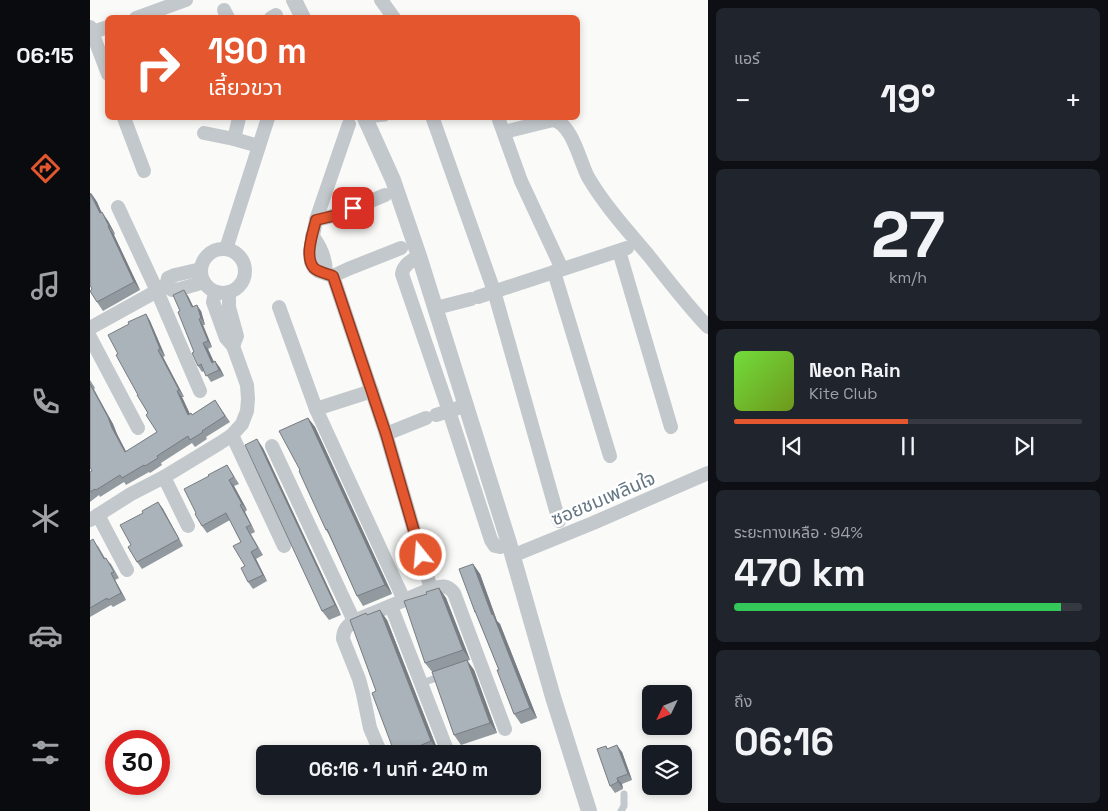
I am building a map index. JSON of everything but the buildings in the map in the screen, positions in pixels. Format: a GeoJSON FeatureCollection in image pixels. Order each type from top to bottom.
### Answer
{"type":"FeatureCollection","features":[{"type":"Feature","properties":{"kind":"street"},"geometry":{"type":"LineString","coordinates":[[153,10],[186,0]]}},
{"type":"Feature","properties":{"kind":"street"},"geometry":{"type":"LineString","coordinates":[[381,0],[392,15]]}},
{"type":"Feature","properties":{"kind":"street"},"geometry":{"type":"LineString","coordinates":[[105,28],[91,31],[105,66]]}},
{"type":"Feature","properties":{"kind":"street"},"geometry":{"type":"LineString","coordinates":[[125,120],[144,172]]}},
{"type":"Feature","properties":{"kind":"street"},"geometry":{"type":"LineString","coordinates":[[234,139],[239,120]]}},
{"type":"Feature","properties":{"kind":"street"},"geometry":{"type":"LineString","coordinates":[[226,249],[267,120]]}},
{"type":"Feature","properties":{"kind":"street"},"geometry":{"type":"LineString","coordinates":[[369,120],[393,180],[419,256],[442,307],[465,405],[589,811]]}},
{"type":"Feature","properties":{"kind":"street"},"geometry":{"type":"LineString","coordinates":[[433,120],[494,291],[559,521]]}},
{"type":"Feature","properties":{"kind":"street"},"geometry":{"type":"LineString","coordinates":[[610,456],[558,271],[521,181],[502,126],[553,120],[559,121],[572,139],[596,190],[708,327]]}},
{"type":"Feature","properties":{"kind":"street"},"geometry":{"type":"LineString","coordinates":[[349,124],[316,220],[310,250],[311,262],[318,271],[330,275],[401,248]]}},
{"type":"Feature","properties":{"kind":"street"},"geometry":{"type":"LineString","coordinates":[[204,133],[259,146]]}},
{"type":"Feature","properties":{"kind":"street"},"geometry":{"type":"LineString","coordinates":[[316,220],[337,215],[386,196]]}},
{"type":"Feature","properties":{"kind":"street"},"geometry":{"type":"LineString","coordinates":[[118,207],[162,288],[200,391]]}},
{"type":"Feature","properties":{"kind":"street"},"geometry":{"type":"LineString","coordinates":[[442,307],[639,244]]}},
{"type":"Feature","properties":{"kind":"street"},"geometry":{"type":"LineString","coordinates":[[127,570],[94,518],[232,435],[242,424],[247,411],[247,385],[233,346],[226,338],[213,302],[207,281],[203,262],[207,256],[219,250],[226,249],[240,256],[244,263],[245,278],[236,290],[222,293],[207,281]]}},
{"type":"Feature","properties":{"kind":"street"},"geometry":{"type":"LineString","coordinates":[[619,251],[671,427]]}},
{"type":"Feature","properties":{"kind":"street"},"geometry":{"type":"LineString","coordinates":[[419,256],[405,265],[402,274],[437,415],[491,540],[495,546],[510,550]]}},
{"type":"Feature","properties":{"kind":"street"},"geometry":{"type":"LineString","coordinates":[[330,275],[386,434],[431,589]]}},
{"type":"Feature","properties":{"kind":"street"},"geometry":{"type":"LineString","coordinates":[[138,428],[91,326],[162,288],[180,289],[207,281]]}},
{"type":"Feature","properties":{"kind":"street"},"geometry":{"type":"LineString","coordinates":[[229,293],[229,307],[237,336],[233,346]]}},
{"type":"Feature","properties":{"kind":"street"},"geometry":{"type":"LineString","coordinates":[[279,307],[316,409],[398,603],[422,683],[445,745]]}},
{"type":"Feature","properties":{"kind":"street"},"geometry":{"type":"LineString","coordinates":[[316,409],[372,391]]}},
{"type":"Feature","properties":{"kind":"street"},"geometry":{"type":"LineString","coordinates":[[386,434],[465,405]]}},
{"type":"Feature","properties":{"kind":"street"},"geometry":{"type":"LineString","coordinates":[[232,435],[284,546]]}},
{"type":"Feature","properties":{"kind":"street"},"geometry":{"type":"LineString","coordinates":[[272,446],[354,621]]}},
{"type":"Feature","properties":{"kind":"street","name":"ซอยชมเพลินใจ"},"geometry":{"type":"LineString","coordinates":[[510,550],[593,523],[708,473]]}},
{"type":"Feature","properties":{"kind":"street"},"geometry":{"type":"LineString","coordinates":[[164,477],[188,526]]}},
{"type":"Feature","properties":{"kind":"street"},"geometry":{"type":"LineString","coordinates":[[377,745],[370,728],[359,680],[343,639],[343,632],[354,621],[431,589],[443,586],[448,586],[454,593],[476,664],[505,729]]}},
{"type":"Feature","properties":{"kind":"lane"},"geometry":{"type":"LineString","coordinates":[[422,683],[447,674]]}},
{"type":"Feature","properties":{"kind":"lane"},"geometry":{"type":"LineString","coordinates":[[620,811],[624,806],[624,794]]}},
{"type":"Feature","properties":{"kind":"route"},"geometry":{"type":"LineString","coordinates":[[353,208],[337,215],[316,220],[310,250],[311,262],[318,271],[333,276],[386,434],[421,555]]}}]}
